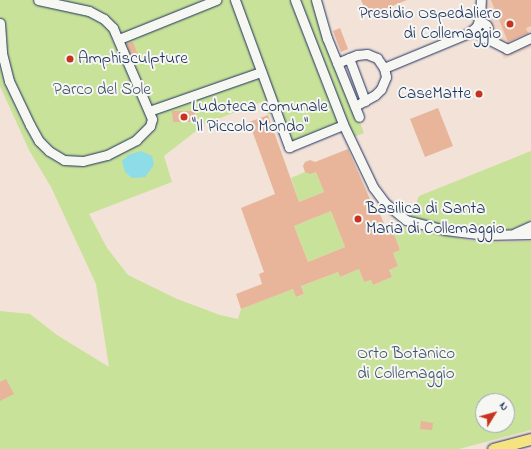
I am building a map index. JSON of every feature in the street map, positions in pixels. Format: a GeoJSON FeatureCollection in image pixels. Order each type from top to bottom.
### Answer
{"type":"FeatureCollection","features":[{"type":"Feature","properties":{"kind":"main road"},"geometry":{"type":"LineString","coordinates":[[492,449],[531,439]]}},
{"type":"Feature","properties":{"kind":"street"},"geometry":{"type":"LineString","coordinates":[[0,22],[4,62],[17,100],[35,135],[46,149],[58,158],[78,161],[100,158],[114,153],[136,140],[148,129],[152,122],[149,111],[119,39],[109,24],[96,14],[82,9],[38,0]]}},
{"type":"Feature","properties":{"kind":"street"},"geometry":{"type":"LineString","coordinates":[[119,39],[216,0]]}},
{"type":"Feature","properties":{"kind":"street"},"geometry":{"type":"LineString","coordinates":[[235,0],[289,147],[344,125]]}},
{"type":"Feature","properties":{"kind":"street"},"geometry":{"type":"LineString","coordinates":[[295,0],[344,125],[376,192],[388,207],[403,218],[424,226],[456,232],[508,235],[531,234]]}},
{"type":"Feature","properties":{"kind":"street"},"geometry":{"type":"LineString","coordinates":[[316,0],[327,38],[360,117]]}},
{"type":"Feature","properties":{"kind":"street"},"geometry":{"type":"LineString","coordinates":[[476,31],[480,17],[481,0]]}},
{"type":"Feature","properties":{"kind":"street"},"geometry":{"type":"LineString","coordinates":[[476,31],[506,49],[531,38]]}},
{"type":"Feature","properties":{"kind":"street"},"geometry":{"type":"LineString","coordinates":[[384,68],[476,31]]}},
{"type":"Feature","properties":{"kind":"street"},"geometry":{"type":"LineString","coordinates":[[337,63],[360,55],[370,55],[377,58],[384,68],[386,74],[384,85],[376,94],[355,106]]}},
{"type":"Feature","properties":{"kind":"street"},"geometry":{"type":"LineString","coordinates":[[348,58],[365,101]]}},
{"type":"Feature","properties":{"kind":"street"},"geometry":{"type":"LineString","coordinates":[[149,111],[261,72]]}},
{"type":"Feature","properties":{"kind":"street"},"geometry":{"type":"LineString","coordinates":[[508,235],[531,226]]}},
{"type":"Feature","properties":{"kind":"shaded area","name":"Presidio Ospedaliero di Collemaggio"},"geometry":{"type":"Polygon","coordinates":[[[478,0],[531,0],[531,48],[504,59],[478,0]]]}},
{"type":"Feature","properties":{"kind":"green space"},"geometry":{"type":"Polygon","coordinates":[[[0,0],[234,0],[275,112],[268,115],[264,101],[205,124],[164,156],[172,182],[89,214],[107,248],[128,275],[177,299],[220,315],[238,319],[241,309],[293,289],[297,297],[304,294],[301,286],[338,272],[340,277],[359,269],[364,282],[371,280],[373,285],[392,277],[389,270],[398,266],[393,253],[400,250],[393,231],[403,227],[474,241],[531,241],[531,430],[459,449],[0,449],[0,311],[30,314],[57,335],[109,367],[96,284],[51,187],[29,150],[0,86],[0,0]]]}},
{"type":"Feature","properties":{"kind":"green space"},"geometry":{"type":"Polygon","coordinates":[[[237,0],[293,0],[341,124],[289,144],[237,0]]]}},
{"type":"Feature","properties":{"kind":"green space"},"geometry":{"type":"Polygon","coordinates":[[[296,0],[313,0],[364,133],[354,137],[345,125],[296,0]]]}},
{"type":"Feature","properties":{"kind":"green space"},"geometry":{"type":"Polygon","coordinates":[[[531,151],[531,221],[507,232],[478,231],[442,225],[410,217],[419,196],[531,151]]]}},
{"type":"Feature","properties":{"kind":"green space"},"geometry":{"type":"Polygon","coordinates":[[[305,172],[316,172],[324,192],[299,202],[291,178],[305,172]]]}},
{"type":"Feature","properties":{"kind":"green space"},"geometry":{"type":"Polygon","coordinates":[[[331,211],[345,247],[308,262],[294,226],[331,211]]]}},
{"type":"Feature","properties":{"kind":"water"},"geometry":{"type":"Polygon","coordinates":[[[141,151],[152,156],[154,165],[145,177],[132,178],[125,172],[122,161],[128,155],[141,151]]]}},
{"type":"Feature","properties":{"kind":"building"},"geometry":{"type":"Polygon","coordinates":[[[361,0],[407,0],[368,16],[361,0]]]}},
{"type":"Feature","properties":{"kind":"building"},"geometry":{"type":"Polygon","coordinates":[[[491,0],[531,0],[531,26],[526,28],[528,33],[508,42],[491,0]]]}},
{"type":"Feature","properties":{"kind":"building"},"geometry":{"type":"Polygon","coordinates":[[[340,28],[348,49],[341,52],[333,31],[340,28]]]}},
{"type":"Feature","properties":{"kind":"building"},"geometry":{"type":"Polygon","coordinates":[[[133,42],[138,55],[132,57],[126,44],[133,42]]]}},
{"type":"Feature","properties":{"kind":"building"},"geometry":{"type":"Polygon","coordinates":[[[438,108],[453,146],[425,157],[410,119],[438,108]]]}},
{"type":"Feature","properties":{"kind":"building","name":"Ludoteca comunale \"Il Piccolo Mondo\""},"geometry":{"type":"Polygon","coordinates":[[[172,111],[195,111],[195,122],[173,122],[172,111]]]}},
{"type":"Feature","properties":{"kind":"building"},"geometry":{"type":"Polygon","coordinates":[[[268,115],[299,202],[324,192],[316,172],[310,174],[305,172],[303,166],[305,162],[310,160],[315,162],[348,149],[377,215],[380,214],[388,233],[393,231],[400,250],[393,253],[398,266],[389,270],[392,277],[373,285],[371,280],[364,282],[359,269],[340,277],[338,272],[301,286],[304,294],[296,297],[293,289],[241,309],[236,294],[262,284],[259,274],[264,272],[241,208],[275,194],[249,122],[268,115]],[[331,211],[294,226],[308,262],[345,247],[331,211]]]}},
{"type":"Feature","properties":{"kind":"building"},"geometry":{"type":"Polygon","coordinates":[[[6,379],[14,394],[0,401],[0,382],[6,379]]]}},
{"type":"Feature","properties":{"kind":"building"},"geometry":{"type":"Polygon","coordinates":[[[421,421],[433,423],[432,430],[420,429],[421,421]]]}},
{"type":"Feature","properties":{"kind":"place","name":"Presidio Ospedaliero di Collemaggio"},"geometry":{"type":"Point","coordinates":[510,24]}},
{"type":"Feature","properties":{"kind":"place","name":"Amphisculpture"},"geometry":{"type":"Point","coordinates":[70,59]}},
{"type":"Feature","properties":{"kind":"place","name":"CaseMatte"},"geometry":{"type":"Point","coordinates":[479,94]}},
{"type":"Feature","properties":{"kind":"place","name":"Ludoteca comunale \"Il Piccolo Mondo\""},"geometry":{"type":"Point","coordinates":[184,117]}},
{"type":"Feature","properties":{"kind":"place","name":"Basilica di Santa Maria di Collemaggio"},"geometry":{"type":"Point","coordinates":[358,219]}},
{"type":"Feature","properties":{"kind":"park label","name":"Parco del Sole"},"geometry":{"type":"Point","coordinates":[102,90]}},
{"type":"Feature","properties":{"kind":"park label","name":"Orto Botanico di Collemaggio"},"geometry":{"type":"Point","coordinates":[406,364]}}]}
